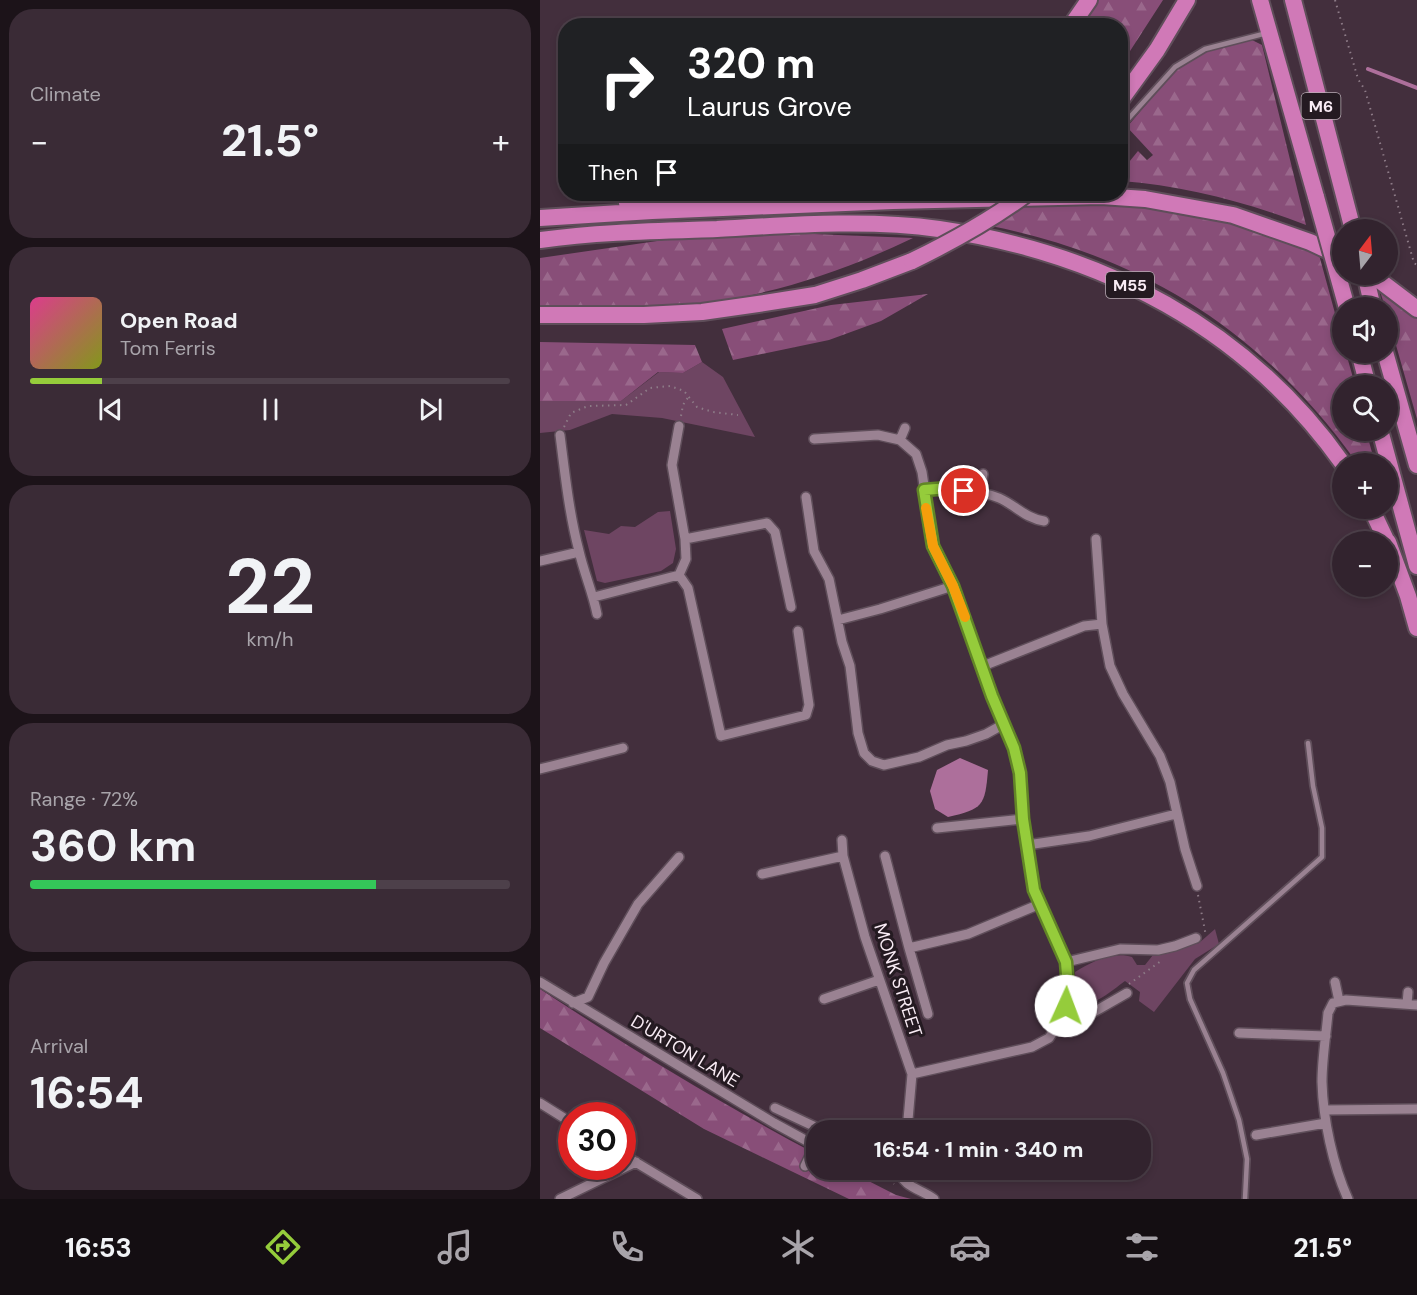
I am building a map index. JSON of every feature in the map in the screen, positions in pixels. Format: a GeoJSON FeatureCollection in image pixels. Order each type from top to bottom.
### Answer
{"type":"FeatureCollection","features":[{"type":"Feature","properties":{"kind":"highway"},"geometry":{"type":"LineString","coordinates":[[1077,18],[1089,0]]}},
{"type":"Feature","properties":{"kind":"highway"},"geometry":{"type":"LineString","coordinates":[[1128,90],[1157,50],[1186,0]]}},
{"type":"Feature","properties":{"kind":"highway","name":"M6"},"geometry":{"type":"LineString","coordinates":[[1260,0],[1344,297]]}},
{"type":"Feature","properties":{"kind":"highway","name":"M6"},"geometry":{"type":"LineString","coordinates":[[1293,0],[1350,219]]}},
{"type":"Feature","properties":{"kind":"highway"},"geometry":{"type":"LineString","coordinates":[[1128,199],[1233,215],[1310,242],[1332,253]]}},
{"type":"Feature","properties":{"kind":"highway"},"geometry":{"type":"LineString","coordinates":[[540,218],[641,201]]}},
{"type":"Feature","properties":{"kind":"highway"},"geometry":{"type":"LineString","coordinates":[[540,218],[893,201]]}},
{"type":"Feature","properties":{"kind":"highway"},"geometry":{"type":"LineString","coordinates":[[540,315],[679,313],[815,295],[912,261],[1016,201]]}},
{"type":"Feature","properties":{"kind":"highway","name":"M55"},"geometry":{"type":"LineString","coordinates":[[540,240],[781,225],[859,225],[938,229],[1000,241],[1074,262],[1133,286],[1185,314],[1255,368],[1324,437],[1335,453]]}},
{"type":"Feature","properties":{"kind":"highway"},"geometry":{"type":"LineString","coordinates":[[1385,285],[1417,309]]}},
{"type":"Feature","properties":{"kind":"highway"},"geometry":{"type":"LineString","coordinates":[[1388,363],[1417,465]]}},
{"type":"Feature","properties":{"kind":"highway"},"geometry":{"type":"LineString","coordinates":[[1383,441],[1417,566]]}},
{"type":"Feature","properties":{"kind":"highway"},"geometry":{"type":"LineString","coordinates":[[1398,569],[1417,628]]}},
{"type":"Feature","properties":{"kind":"street"},"geometry":{"type":"LineString","coordinates":[[679,426],[672,465],[685,539],[686,559],[680,575]]}},
{"type":"Feature","properties":{"kind":"street"},"geometry":{"type":"LineString","coordinates":[[900,440],[905,428]]}},
{"type":"Feature","properties":{"kind":"street"},"geometry":{"type":"LineString","coordinates":[[560,435],[567,493],[579,552],[594,597],[597,614]]}},
{"type":"Feature","properties":{"kind":"street"},"geometry":{"type":"LineString","coordinates":[[814,439],[878,435],[900,440],[916,454],[922,472],[933,546],[953,586],[1014,748],[1020,773],[1023,819],[1034,890],[1066,962],[1068,988],[1066,1012],[1049,1038],[1032,1047],[912,1074]]}},
{"type":"Feature","properties":{"kind":"street"},"geometry":{"type":"LineString","coordinates":[[980,494],[983,474]]}},
{"type":"Feature","properties":{"kind":"street"},"geometry":{"type":"LineString","coordinates":[[924,490],[949,488],[998,497],[1035,520],[1044,521]]}},
{"type":"Feature","properties":{"kind":"street"},"geometry":{"type":"LineString","coordinates":[[806,496],[814,551],[829,579],[842,642],[850,666],[858,733],[864,753],[873,761],[884,765],[919,757],[947,745],[966,741],[1004,724]]}},
{"type":"Feature","properties":{"kind":"street"},"geometry":{"type":"LineString","coordinates":[[685,539],[767,523],[775,532],[791,607]]}},
{"type":"Feature","properties":{"kind":"street"},"geometry":{"type":"LineString","coordinates":[[1096,539],[1102,624],[1110,666],[1123,694],[1160,756],[1170,782],[1176,814],[1197,886]]}},
{"type":"Feature","properties":{"kind":"street"},"geometry":{"type":"LineString","coordinates":[[540,561],[579,552]]}},
{"type":"Feature","properties":{"kind":"street"},"geometry":{"type":"LineString","coordinates":[[594,597],[680,575]]}},
{"type":"Feature","properties":{"kind":"street"},"geometry":{"type":"LineString","coordinates":[[680,575],[688,588],[720,736],[806,715],[809,705],[798,631]]}},
{"type":"Feature","properties":{"kind":"street"},"geometry":{"type":"LineString","coordinates":[[838,620],[953,586]]}},
{"type":"Feature","properties":{"kind":"street"},"geometry":{"type":"LineString","coordinates":[[983,666],[1084,626],[1102,624]]}},
{"type":"Feature","properties":{"kind":"street"},"geometry":{"type":"LineString","coordinates":[[540,769],[623,747]]}},
{"type":"Feature","properties":{"kind":"street"},"geometry":{"type":"LineString","coordinates":[[1027,844],[1089,836],[1176,814]]}},
{"type":"Feature","properties":{"kind":"street"},"geometry":{"type":"LineString","coordinates":[[937,828],[1023,819]]}},
{"type":"Feature","properties":{"kind":"street","name":"MONK STREET"},"geometry":{"type":"LineString","coordinates":[[842,840],[843,856],[865,937],[912,1074],[908,1120]]}},
{"type":"Feature","properties":{"kind":"street"},"geometry":{"type":"LineString","coordinates":[[762,874],[843,856]]}},
{"type":"Feature","properties":{"kind":"street"},"geometry":{"type":"LineString","coordinates":[[885,856],[928,1014]]}},
{"type":"Feature","properties":{"kind":"street"},"geometry":{"type":"LineString","coordinates":[[573,1003],[588,997],[604,963],[638,904],[679,857]]}},
{"type":"Feature","properties":{"kind":"street"},"geometry":{"type":"LineString","coordinates":[[909,948],[968,934],[1040,904]]}},
{"type":"Feature","properties":{"kind":"street"},"geometry":{"type":"LineString","coordinates":[[1066,962],[1120,949],[1158,950],[1201,938]]}},
{"type":"Feature","properties":{"kind":"street"},"geometry":{"type":"LineString","coordinates":[[824,999],[879,980]]}},
{"type":"Feature","properties":{"kind":"street","name":"D'URTON LANE"},"geometry":{"type":"LineString","coordinates":[[540,982],[806,1141]]}},
{"type":"Feature","properties":{"kind":"street"},"geometry":{"type":"LineString","coordinates":[[1335,982],[1339,1001]]}},
{"type":"Feature","properties":{"kind":"street"},"geometry":{"type":"LineString","coordinates":[[1066,1012],[1087,1016],[1126,990]]}},
{"type":"Feature","properties":{"kind":"street"},"geometry":{"type":"LineString","coordinates":[[1348,1199],[1326,1123],[1322,1083],[1328,1013],[1333,1003],[1346,1000],[1412,1005],[1408,992]]}},
{"type":"Feature","properties":{"kind":"street"},"geometry":{"type":"LineString","coordinates":[[1239,1033],[1326,1036]]}},
{"type":"Feature","properties":{"kind":"street"},"geometry":{"type":"LineString","coordinates":[[540,1103],[558,1114]]}},
{"type":"Feature","properties":{"kind":"street"},"geometry":{"type":"LineString","coordinates":[[775,1108],[806,1123]]}},
{"type":"Feature","properties":{"kind":"street"},"geometry":{"type":"LineString","coordinates":[[1325,1110],[1417,1109]]}},
{"type":"Feature","properties":{"kind":"street"},"geometry":{"type":"LineString","coordinates":[[1256,1135],[1326,1123]]}},
{"type":"Feature","properties":{"kind":"street"},"geometry":{"type":"LineString","coordinates":[[636,1162],[698,1199]]}},
{"type":"Feature","properties":{"kind":"street"},"geometry":{"type":"LineString","coordinates":[[560,1199],[599,1180]]}},
{"type":"Feature","properties":{"kind":"street"},"geometry":{"type":"LineString","coordinates":[[904,1180],[908,1185],[934,1199]]}},
{"type":"Feature","properties":{"kind":"lane"},"geometry":{"type":"LineString","coordinates":[[1128,119],[1175,67],[1205,49],[1269,33]]}},
{"type":"Feature","properties":{"kind":"lane"},"geometry":{"type":"LineString","coordinates":[[1245,1199],[1247,1159],[1239,1120],[1223,1073],[1190,999],[1187,983],[1194,970],[1322,857],[1322,828],[1313,786],[1308,742]]}},
{"type":"Feature","properties":{"kind":"path"},"geometry":{"type":"LineString","coordinates":[[1335,0],[1358,80],[1365,90],[1414,263],[1417,265]]}},
{"type":"Feature","properties":{"kind":"path"},"geometry":{"type":"LineString","coordinates":[[560,435],[571,413],[588,406],[626,405],[650,388],[670,386],[684,391],[698,407],[712,412],[738,415]]}},
{"type":"Feature","properties":{"kind":"path"},"geometry":{"type":"LineString","coordinates":[[679,426],[683,405],[689,396]]}},
{"type":"Feature","properties":{"kind":"path"},"geometry":{"type":"LineString","coordinates":[[1197,886],[1206,932],[1201,938]]}},
{"type":"Feature","properties":{"kind":"path"},"geometry":{"type":"LineString","coordinates":[[1126,990],[1160,961],[1170,958]]}},
{"type":"Feature","properties":{"kind":"shaded area"},"geometry":{"type":"Polygon","coordinates":[[[702,362],[723,377],[755,437],[662,418],[612,414],[570,430],[540,433],[540,401],[621,401],[659,372],[683,373],[702,362]]]}},
{"type":"Feature","properties":{"kind":"shaded area"},"geometry":{"type":"Polygon","coordinates":[[[670,511],[676,549],[673,563],[661,571],[605,583],[597,581],[584,530],[609,534],[621,526],[635,527],[658,512],[670,511]]]}},
{"type":"Feature","properties":{"kind":"shaded area"},"geometry":{"type":"Polygon","coordinates":[[[960,758],[988,770],[985,791],[983,799],[975,808],[948,817],[935,809],[930,791],[937,770],[960,758]]]}},
{"type":"Feature","properties":{"kind":"shaded area"},"geometry":{"type":"Polygon","coordinates":[[[1215,929],[1219,944],[1195,959],[1154,1012],[1139,1001],[1140,992],[1125,981],[1096,1001],[1076,1005],[1075,972],[1081,968],[1102,958],[1117,955],[1132,957],[1137,965],[1145,965],[1153,955],[1199,943],[1215,929]]]}},
{"type":"Feature","properties":{"kind":"green space"},"geometry":{"type":"Polygon","coordinates":[[[1098,0],[1163,0],[1128,54],[1128,18],[1086,18],[1098,0]]]}},
{"type":"Feature","properties":{"kind":"green space"},"geometry":{"type":"Polygon","coordinates":[[[1250,39],[1262,45],[1306,225],[1215,196],[1128,182],[1128,163],[1138,151],[1147,160],[1153,155],[1128,126],[1178,67],[1209,50],[1250,39]]]}},
{"type":"Feature","properties":{"kind":"green space"},"geometry":{"type":"Polygon","coordinates":[[[1053,202],[1144,206],[1233,223],[1318,251],[1332,302],[1332,363],[1349,363],[1352,375],[1332,375],[1332,430],[1283,376],[1242,340],[1198,308],[1151,281],[1101,258],[1047,240],[991,226],[1022,204],[1053,202]]]}},
{"type":"Feature","properties":{"kind":"green space"},"geometry":{"type":"Polygon","coordinates":[[[763,234],[913,238],[824,275],[731,299],[668,306],[540,306],[540,258],[664,240],[763,234]]]}},
{"type":"Feature","properties":{"kind":"green space"},"geometry":{"type":"Polygon","coordinates":[[[928,294],[881,321],[829,340],[733,360],[722,329],[831,305],[928,294]]]}},
{"type":"Feature","properties":{"kind":"green space"},"geometry":{"type":"Polygon","coordinates":[[[1398,304],[1417,318],[1417,419],[1398,352],[1398,304]]]}},
{"type":"Feature","properties":{"kind":"green space"},"geometry":{"type":"Polygon","coordinates":[[[540,342],[695,345],[702,362],[683,373],[658,372],[621,401],[540,401],[540,342]]]}},
{"type":"Feature","properties":{"kind":"green space"},"geometry":{"type":"Polygon","coordinates":[[[1340,441],[1369,441],[1372,453],[1349,453],[1340,441]]]}},
{"type":"Feature","properties":{"kind":"green space"},"geometry":{"type":"Polygon","coordinates":[[[540,989],[676,1075],[806,1149],[806,1178],[704,1129],[540,1028],[540,989]]]}},
{"type":"Feature","properties":{"kind":"green space"},"geometry":{"type":"Polygon","coordinates":[[[810,1180],[867,1180],[896,1195],[911,1199],[849,1199],[810,1180]]]}},
{"type":"Feature","properties":{"kind":"waterway"},"geometry":{"type":"LineString","coordinates":[[1368,69],[1417,88]]}},
{"type":"Feature","properties":{"kind":"slow traffic"},"geometry":{"type":"LineString","coordinates":[[926,508],[933,546],[965,617]]}},
{"type":"Feature","properties":{"kind":"route"},"geometry":{"type":"LineString","coordinates":[[964,491],[949,488],[924,490],[928,523],[933,546],[953,586],[992,696],[1014,748],[1020,773],[1023,819],[1034,890],[1066,962],[1068,988],[1066,1006]]}}]}
